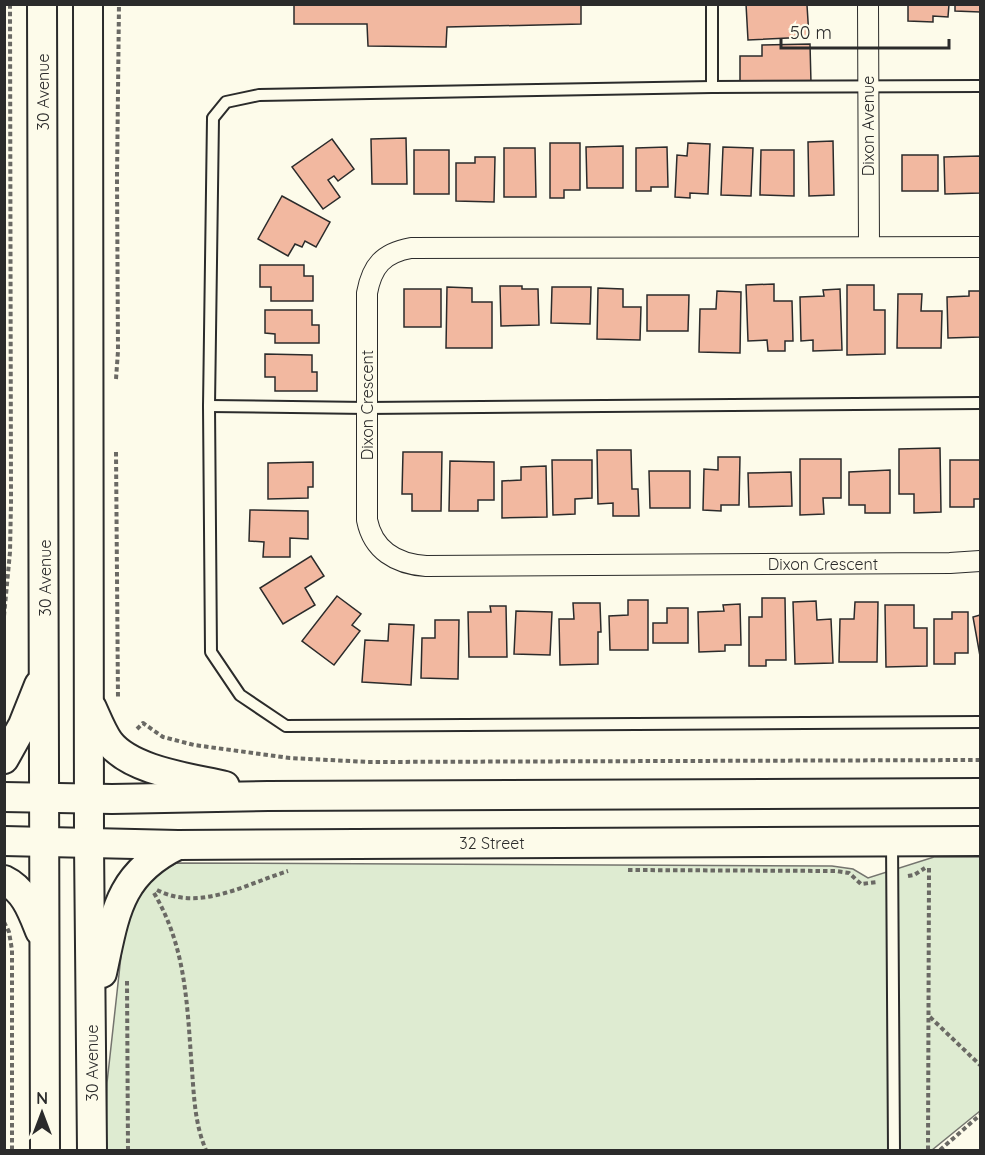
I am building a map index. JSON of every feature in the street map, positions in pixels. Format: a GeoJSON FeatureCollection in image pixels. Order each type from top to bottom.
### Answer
{"type":"FeatureCollection","features":[{"type":"Feature","properties":{"kind":"main road","name":"30 Avenue"},"geometry":{"type":"LineString","coordinates":[[42,4],[45,1150]]}},
{"type":"Feature","properties":{"kind":"main road","name":"30 Avenue"},"geometry":{"type":"LineString","coordinates":[[88,4],[89,844],[92,1150]]}},
{"type":"Feature","properties":{"kind":"main road"},"geometry":{"type":"LineString","coordinates":[[4,759],[45,672]]}},
{"type":"Feature","properties":{"kind":"main road"},"geometry":{"type":"LineString","coordinates":[[89,702],[102,731],[121,753],[161,771],[268,796]]}},
{"type":"Feature","properties":{"kind":"main road"},"geometry":{"type":"LineString","coordinates":[[4,797],[90,799],[268,796],[981,793]]}},
{"type":"Feature","properties":{"kind":"main road","name":"32 Street"},"geometry":{"type":"LineString","coordinates":[[4,841],[178,845],[981,841]]}},
{"type":"Feature","properties":{"kind":"main road"},"geometry":{"type":"LineString","coordinates":[[92,1021],[113,925],[123,893],[147,864],[178,845]]}},
{"type":"Feature","properties":{"kind":"main road"},"geometry":{"type":"LineString","coordinates":[[4,880],[11,883],[29,904],[45,943]]}},
{"type":"Feature","properties":{"kind":"street","name":"Dixon Avenue"},"geometry":{"type":"LineString","coordinates":[[868,4],[869,247]]}},
{"type":"Feature","properties":{"kind":"street","name":"Dixon Crescent"},"geometry":{"type":"LineString","coordinates":[[981,247],[411,248],[397,250],[384,257],[369,279],[367,293],[367,520],[374,540],[380,548],[401,561],[413,565],[981,561]]}},
{"type":"Feature","properties":{"kind":"lane"},"geometry":{"type":"LineString","coordinates":[[712,4],[712,87]]}},
{"type":"Feature","properties":{"kind":"lane"},"geometry":{"type":"LineString","coordinates":[[981,86],[712,87],[259,95],[226,102],[213,118],[209,406],[211,652],[240,695],[286,726],[981,722]]}},
{"type":"Feature","properties":{"kind":"lane"},"geometry":{"type":"LineString","coordinates":[[209,406],[367,408],[981,403]]}},
{"type":"Feature","properties":{"kind":"lane"},"geometry":{"type":"LineString","coordinates":[[892,841],[894,1150]]}},
{"type":"Feature","properties":{"kind":"path"},"geometry":{"type":"LineString","coordinates":[[4,616],[10,552],[11,503],[10,4]]}},
{"type":"Feature","properties":{"kind":"path"},"geometry":{"type":"LineString","coordinates":[[115,381],[118,351],[119,4]]}},
{"type":"Feature","properties":{"kind":"path"},"geometry":{"type":"LineString","coordinates":[[116,450],[117,698],[119,708]]}},
{"type":"Feature","properties":{"kind":"path"},"geometry":{"type":"LineString","coordinates":[[132,736],[142,723],[163,737],[220,750],[290,758],[368,762],[981,760]]}},
{"type":"Feature","properties":{"kind":"path"},"geometry":{"type":"LineString","coordinates":[[132,726],[137,729]]}},
{"type":"Feature","properties":{"kind":"path"},"geometry":{"type":"LineString","coordinates":[[928,1150],[929,868]]}},
{"type":"Feature","properties":{"kind":"path"},"geometry":{"type":"LineString","coordinates":[[622,870],[836,871],[849,873],[861,884],[877,882]]}},
{"type":"Feature","properties":{"kind":"path"},"geometry":{"type":"LineString","coordinates":[[206,1150],[196,1114],[185,980],[170,923],[151,887],[175,896],[201,899],[217,896],[289,871]]}},
{"type":"Feature","properties":{"kind":"path"},"geometry":{"type":"LineString","coordinates":[[4,922],[9,932],[12,950],[12,1150]]}},
{"type":"Feature","properties":{"kind":"path"},"geometry":{"type":"LineString","coordinates":[[127,980],[128,1150]]}},
{"type":"Feature","properties":{"kind":"path"},"geometry":{"type":"LineString","coordinates":[[929,1017],[981,1065]]}},
{"type":"Feature","properties":{"kind":"path"},"geometry":{"type":"LineString","coordinates":[[940,1150],[981,1115]]}},
{"type":"Feature","properties":{"kind":"green space"},"geometry":{"type":"Polygon","coordinates":[[[934,857],[980,857],[980,1111],[932,1150],[106,1150],[107,1083],[125,920],[143,882],[176,863],[832,866],[853,869],[868,878],[934,857]]]}},
{"type":"Feature","properties":{"kind":"building"},"geometry":{"type":"Polygon","coordinates":[[[294,4],[581,4],[581,24],[447,27],[446,47],[368,46],[367,24],[294,24],[294,4]]]}},
{"type":"Feature","properties":{"kind":"building"},"geometry":{"type":"Polygon","coordinates":[[[746,4],[807,5],[809,37],[748,40],[746,4]]]}},
{"type":"Feature","properties":{"kind":"building"},"geometry":{"type":"Polygon","coordinates":[[[908,4],[949,4],[948,17],[933,16],[933,22],[908,21],[908,4]]]}},
{"type":"Feature","properties":{"kind":"building"},"geometry":{"type":"Polygon","coordinates":[[[955,4],[980,4],[980,12],[955,11],[955,4]]]}},
{"type":"Feature","properties":{"kind":"building"},"geometry":{"type":"Polygon","coordinates":[[[810,44],[811,83],[740,83],[740,56],[762,56],[762,45],[810,44]]]}},
{"type":"Feature","properties":{"kind":"building"},"geometry":{"type":"Polygon","coordinates":[[[406,138],[407,184],[372,184],[371,139],[406,138]]]}},
{"type":"Feature","properties":{"kind":"building"},"geometry":{"type":"Polygon","coordinates":[[[332,139],[354,169],[338,181],[334,176],[328,180],[340,197],[323,209],[292,167],[332,139]]]}},
{"type":"Feature","properties":{"kind":"building"},"geometry":{"type":"Polygon","coordinates":[[[833,141],[834,195],[809,196],[808,142],[833,141]]]}},
{"type":"Feature","properties":{"kind":"building"},"geometry":{"type":"Polygon","coordinates":[[[550,143],[580,143],[580,190],[564,190],[564,198],[550,198],[550,143]]]}},
{"type":"Feature","properties":{"kind":"building"},"geometry":{"type":"Polygon","coordinates":[[[688,143],[710,144],[708,194],[690,193],[690,198],[675,197],[677,155],[687,156],[688,143]]]}},
{"type":"Feature","properties":{"kind":"building"},"geometry":{"type":"Polygon","coordinates":[[[623,146],[623,188],[587,188],[586,147],[623,146]]]}},
{"type":"Feature","properties":{"kind":"building"},"geometry":{"type":"Polygon","coordinates":[[[667,147],[668,187],[651,187],[651,191],[636,191],[636,148],[667,147]]]}},
{"type":"Feature","properties":{"kind":"building"},"geometry":{"type":"Polygon","coordinates":[[[723,147],[753,148],[751,196],[721,195],[723,147]]]}},
{"type":"Feature","properties":{"kind":"building"},"geometry":{"type":"Polygon","coordinates":[[[504,148],[535,148],[536,197],[504,197],[504,148]]]}},
{"type":"Feature","properties":{"kind":"building"},"geometry":{"type":"Polygon","coordinates":[[[414,150],[449,150],[449,194],[414,194],[414,150]]]}},
{"type":"Feature","properties":{"kind":"building"},"geometry":{"type":"Polygon","coordinates":[[[761,150],[794,150],[794,196],[760,195],[761,150]]]}},
{"type":"Feature","properties":{"kind":"building"},"geometry":{"type":"Polygon","coordinates":[[[902,155],[938,155],[938,191],[902,191],[902,155]]]}},
{"type":"Feature","properties":{"kind":"building"},"geometry":{"type":"Polygon","coordinates":[[[980,156],[980,193],[945,194],[944,157],[980,156]]]}},
{"type":"Feature","properties":{"kind":"building"},"geometry":{"type":"Polygon","coordinates":[[[475,157],[495,157],[494,202],[456,201],[456,163],[475,163],[475,157]]]}},
{"type":"Feature","properties":{"kind":"building"},"geometry":{"type":"Polygon","coordinates":[[[282,196],[330,222],[316,247],[305,241],[302,247],[295,244],[288,256],[258,239],[282,196]]]}},
{"type":"Feature","properties":{"kind":"building"},"geometry":{"type":"Polygon","coordinates":[[[260,265],[304,265],[304,276],[313,276],[313,301],[271,301],[271,287],[260,287],[260,265]]]}},
{"type":"Feature","properties":{"kind":"building"},"geometry":{"type":"Polygon","coordinates":[[[774,284],[774,301],[792,301],[793,341],[785,341],[785,351],[768,351],[767,340],[748,341],[746,285],[774,284]]]}},
{"type":"Feature","properties":{"kind":"building"},"geometry":{"type":"Polygon","coordinates":[[[847,285],[874,285],[874,310],[885,310],[885,354],[847,355],[847,285]]]}},
{"type":"Feature","properties":{"kind":"building"},"geometry":{"type":"Polygon","coordinates":[[[500,286],[538,289],[539,325],[501,326],[500,286]]]}},
{"type":"Feature","properties":{"kind":"building"},"geometry":{"type":"Polygon","coordinates":[[[447,287],[472,288],[472,302],[492,302],[492,348],[446,348],[447,287]]]}},
{"type":"Feature","properties":{"kind":"building"},"geometry":{"type":"Polygon","coordinates":[[[552,287],[591,287],[590,324],[551,323],[552,287]]]}},
{"type":"Feature","properties":{"kind":"building"},"geometry":{"type":"Polygon","coordinates":[[[598,288],[623,289],[623,307],[641,307],[640,340],[597,339],[598,288]]]}},
{"type":"Feature","properties":{"kind":"building"},"geometry":{"type":"Polygon","coordinates":[[[404,289],[441,289],[441,327],[404,327],[404,289]]]}},
{"type":"Feature","properties":{"kind":"building"},"geometry":{"type":"Polygon","coordinates":[[[840,289],[842,350],[813,351],[813,340],[801,341],[800,297],[824,296],[823,290],[840,289]]]}},
{"type":"Feature","properties":{"kind":"building"},"geometry":{"type":"Polygon","coordinates":[[[717,291],[741,292],[740,353],[699,352],[700,309],[716,309],[717,291]]]}},
{"type":"Feature","properties":{"kind":"building"},"geometry":{"type":"Polygon","coordinates":[[[969,291],[980,291],[980,337],[948,338],[947,297],[969,296],[969,291]]]}},
{"type":"Feature","properties":{"kind":"building"},"geometry":{"type":"Polygon","coordinates":[[[898,294],[922,294],[921,311],[942,311],[941,348],[897,348],[898,294]]]}},
{"type":"Feature","properties":{"kind":"building"},"geometry":{"type":"Polygon","coordinates":[[[647,295],[689,295],[688,331],[647,331],[647,295]]]}},
{"type":"Feature","properties":{"kind":"building"},"geometry":{"type":"Polygon","coordinates":[[[265,310],[312,310],[312,325],[319,325],[319,343],[275,343],[275,334],[265,333],[265,310]]]}},
{"type":"Feature","properties":{"kind":"building"},"geometry":{"type":"Polygon","coordinates":[[[265,354],[312,355],[312,372],[317,372],[317,391],[275,391],[275,377],[265,377],[265,354]]]}},
{"type":"Feature","properties":{"kind":"building"},"geometry":{"type":"Polygon","coordinates":[[[940,448],[941,512],[914,513],[914,494],[899,494],[899,449],[940,448]]]}},
{"type":"Feature","properties":{"kind":"building"},"geometry":{"type":"Polygon","coordinates":[[[597,450],[631,450],[632,489],[638,489],[639,516],[613,516],[613,503],[598,504],[597,450]]]}},
{"type":"Feature","properties":{"kind":"building"},"geometry":{"type":"Polygon","coordinates":[[[403,452],[442,452],[441,511],[412,511],[412,494],[402,494],[403,452]]]}},
{"type":"Feature","properties":{"kind":"building"},"geometry":{"type":"Polygon","coordinates":[[[718,457],[740,457],[739,505],[721,505],[721,511],[703,510],[704,469],[718,470],[718,457]]]}},
{"type":"Feature","properties":{"kind":"building"},"geometry":{"type":"Polygon","coordinates":[[[800,459],[841,459],[841,498],[823,498],[824,514],[800,515],[800,459]]]}},
{"type":"Feature","properties":{"kind":"building"},"geometry":{"type":"Polygon","coordinates":[[[552,460],[592,460],[592,498],[575,499],[575,514],[553,515],[552,460]]]}},
{"type":"Feature","properties":{"kind":"building"},"geometry":{"type":"Polygon","coordinates":[[[950,460],[980,460],[980,499],[974,499],[974,507],[950,507],[950,460]]]}},
{"type":"Feature","properties":{"kind":"building"},"geometry":{"type":"Polygon","coordinates":[[[450,461],[494,462],[494,500],[478,500],[478,511],[449,511],[450,461]]]}},
{"type":"Feature","properties":{"kind":"building"},"geometry":{"type":"Polygon","coordinates":[[[313,462],[313,487],[308,487],[308,498],[268,499],[268,463],[313,462]]]}},
{"type":"Feature","properties":{"kind":"building"},"geometry":{"type":"Polygon","coordinates":[[[546,466],[547,517],[502,518],[502,481],[521,480],[521,467],[546,466]]]}},
{"type":"Feature","properties":{"kind":"building"},"geometry":{"type":"Polygon","coordinates":[[[890,470],[890,513],[865,513],[865,505],[849,505],[849,472],[890,470]]]}},
{"type":"Feature","properties":{"kind":"building"},"geometry":{"type":"Polygon","coordinates":[[[649,471],[690,471],[690,508],[650,508],[649,471]]]}},
{"type":"Feature","properties":{"kind":"building"},"geometry":{"type":"Polygon","coordinates":[[[791,472],[792,506],[749,507],[748,473],[791,472]]]}},
{"type":"Feature","properties":{"kind":"building"},"geometry":{"type":"Polygon","coordinates":[[[250,510],[308,511],[308,539],[290,538],[290,557],[263,557],[264,542],[249,541],[250,510]]]}},
{"type":"Feature","properties":{"kind":"building"},"geometry":{"type":"Polygon","coordinates":[[[311,556],[324,576],[305,588],[315,605],[283,624],[260,588],[311,556]]]}},
{"type":"Feature","properties":{"kind":"building"},"geometry":{"type":"Polygon","coordinates":[[[337,596],[361,614],[352,625],[360,631],[334,665],[302,641],[337,596]]]}},
{"type":"Feature","properties":{"kind":"building"},"geometry":{"type":"Polygon","coordinates":[[[762,598],[785,598],[786,660],[766,660],[766,666],[749,666],[749,617],[762,617],[762,598]]]}},
{"type":"Feature","properties":{"kind":"building"},"geometry":{"type":"Polygon","coordinates":[[[628,600],[648,600],[648,650],[610,650],[609,616],[628,615],[628,600]]]}},
{"type":"Feature","properties":{"kind":"building"},"geometry":{"type":"Polygon","coordinates":[[[816,601],[817,620],[831,619],[833,663],[795,664],[793,602],[816,601]]]}},
{"type":"Feature","properties":{"kind":"building"},"geometry":{"type":"Polygon","coordinates":[[[855,602],[878,602],[877,662],[839,662],[840,619],[854,619],[855,602]]]}},
{"type":"Feature","properties":{"kind":"building"},"geometry":{"type":"Polygon","coordinates":[[[573,603],[600,603],[601,632],[598,632],[598,664],[560,665],[559,619],[574,619],[573,603]]]}},
{"type":"Feature","properties":{"kind":"building"},"geometry":{"type":"Polygon","coordinates":[[[740,604],[741,645],[725,645],[725,651],[699,652],[698,612],[724,611],[723,605],[740,604]]]}},
{"type":"Feature","properties":{"kind":"building"},"geometry":{"type":"Polygon","coordinates":[[[885,605],[914,605],[914,628],[927,628],[927,666],[886,667],[885,605]]]}},
{"type":"Feature","properties":{"kind":"building"},"geometry":{"type":"Polygon","coordinates":[[[490,606],[506,606],[507,657],[469,657],[468,612],[491,612],[490,606]]]}},
{"type":"Feature","properties":{"kind":"building"},"geometry":{"type":"Polygon","coordinates":[[[667,608],[688,608],[688,643],[653,643],[653,623],[667,623],[667,608]]]}},
{"type":"Feature","properties":{"kind":"building"},"geometry":{"type":"Polygon","coordinates":[[[516,611],[552,612],[550,655],[514,654],[516,611]]]}},
{"type":"Feature","properties":{"kind":"building"},"geometry":{"type":"Polygon","coordinates":[[[952,612],[968,612],[968,653],[955,653],[955,664],[934,664],[934,619],[952,619],[952,612]]]}},
{"type":"Feature","properties":{"kind":"building"},"geometry":{"type":"Polygon","coordinates":[[[980,615],[980,656],[973,617],[980,615]]]}},
{"type":"Feature","properties":{"kind":"building"},"geometry":{"type":"Polygon","coordinates":[[[435,620],[459,620],[458,679],[421,678],[422,638],[435,638],[435,620]]]}},
{"type":"Feature","properties":{"kind":"building"},"geometry":{"type":"Polygon","coordinates":[[[389,624],[414,625],[411,685],[362,682],[365,640],[388,641],[389,624]]]}}]}
